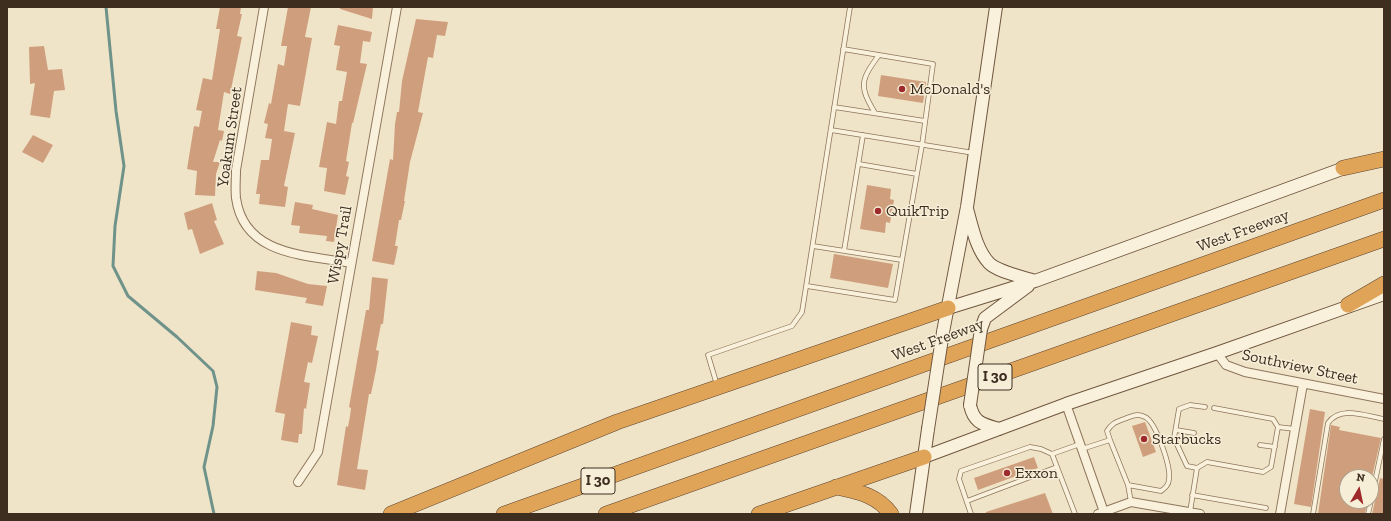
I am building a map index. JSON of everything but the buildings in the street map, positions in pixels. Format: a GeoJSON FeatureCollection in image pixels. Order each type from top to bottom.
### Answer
{"type":"FeatureCollection","features":[{"type":"Feature","properties":{"kind":"highway"},"geometry":{"type":"LineString","coordinates":[[1343,168],[1384,159]]}},
{"type":"Feature","properties":{"kind":"highway","name":"West Freeway"},"geometry":{"type":"LineString","coordinates":[[504,514],[1384,200]]}},
{"type":"Feature","properties":{"kind":"highway","name":"I 30"},"geometry":{"type":"LineString","coordinates":[[606,514],[1384,239]]}},
{"type":"Feature","properties":{"kind":"highway"},"geometry":{"type":"LineString","coordinates":[[1348,306],[1384,284]]}},
{"type":"Feature","properties":{"kind":"highway"},"geometry":{"type":"LineString","coordinates":[[391,514],[617,422],[948,308]]}},
{"type":"Feature","properties":{"kind":"highway"},"geometry":{"type":"LineString","coordinates":[[759,514],[924,457]]}},
{"type":"Feature","properties":{"kind":"highway"},"geometry":{"type":"LineString","coordinates":[[836,487],[862,493],[879,500],[891,514]]}},
{"type":"Feature","properties":{"kind":"main road"},"geometry":{"type":"LineString","coordinates":[[916,514],[943,332],[967,207],[996,7]]}},
{"type":"Feature","properties":{"kind":"main road","name":"West Freeway"},"geometry":{"type":"LineString","coordinates":[[948,308],[1035,281],[1384,154]]}},
{"type":"Feature","properties":{"kind":"main road"},"geometry":{"type":"LineString","coordinates":[[967,207],[979,247],[989,264],[1035,281]]}},
{"type":"Feature","properties":{"kind":"main road"},"geometry":{"type":"LineString","coordinates":[[999,429],[977,421],[972,415],[970,405],[981,328],[985,318],[1035,281]]}},
{"type":"Feature","properties":{"kind":"main road"},"geometry":{"type":"LineString","coordinates":[[924,457],[1066,404],[1384,294]]}},
{"type":"Feature","properties":{"kind":"street","name":"Yoakum Street"},"geometry":{"type":"LineString","coordinates":[[264,7],[236,170],[236,198],[242,220],[259,241],[282,251],[351,263]]}},
{"type":"Feature","properties":{"kind":"street","name":"Wispy Trail"},"geometry":{"type":"LineString","coordinates":[[298,482],[318,452],[396,7]]}},
{"type":"Feature","properties":{"kind":"street","name":"Southview Street"},"geometry":{"type":"LineString","coordinates":[[1217,353],[1226,365],[1245,372],[1384,399]]}},
{"type":"Feature","properties":{"kind":"street"},"geometry":{"type":"LineString","coordinates":[[1280,514],[1303,384]]}},
{"type":"Feature","properties":{"kind":"street"},"geometry":{"type":"LineString","coordinates":[[1066,404],[1102,513],[1131,502],[1200,514]]}},
{"type":"Feature","properties":{"kind":"lane"},"geometry":{"type":"LineString","coordinates":[[718,387],[708,356],[792,326],[802,312],[850,7]]}},
{"type":"Feature","properties":{"kind":"lane"},"geometry":{"type":"LineString","coordinates":[[807,286],[896,300],[922,145],[933,64],[843,49]]}},
{"type":"Feature","properties":{"kind":"lane"},"geometry":{"type":"LineString","coordinates":[[875,113],[864,96],[863,86],[869,68],[879,55]]}},
{"type":"Feature","properties":{"kind":"lane"},"geometry":{"type":"LineString","coordinates":[[834,107],[925,121]]}},
{"type":"Feature","properties":{"kind":"lane"},"geometry":{"type":"LineString","coordinates":[[831,130],[974,153]]}},
{"type":"Feature","properties":{"kind":"lane"},"geometry":{"type":"LineString","coordinates":[[844,251],[863,135]]}},
{"type":"Feature","properties":{"kind":"lane"},"geometry":{"type":"LineString","coordinates":[[859,164],[917,174]]}},
{"type":"Feature","properties":{"kind":"lane"},"geometry":{"type":"LineString","coordinates":[[813,246],[902,260]]}},
{"type":"Feature","properties":{"kind":"lane"},"geometry":{"type":"LineString","coordinates":[[1205,407],[1190,405],[1179,409],[1174,438],[1187,466],[1197,468],[1207,462],[1263,472],[1271,467],[1278,427],[1273,419],[1214,408]]}},
{"type":"Feature","properties":{"kind":"lane"},"geometry":{"type":"LineString","coordinates":[[1312,514],[1328,423],[1338,414],[1346,412],[1384,419]]}},
{"type":"Feature","properties":{"kind":"lane"},"geometry":{"type":"LineString","coordinates":[[1128,485],[1161,491],[1167,486],[1169,478],[1169,468],[1154,425],[1146,417],[1136,414],[1111,424],[1107,431],[1128,485],[1131,502]]}},
{"type":"Feature","properties":{"kind":"lane"},"geometry":{"type":"LineString","coordinates":[[1278,427],[1295,429]]}},
{"type":"Feature","properties":{"kind":"lane"},"geometry":{"type":"LineString","coordinates":[[1176,430],[1194,433]]}},
{"type":"Feature","properties":{"kind":"lane"},"geometry":{"type":"LineString","coordinates":[[1378,469],[1384,439]]}},
{"type":"Feature","properties":{"kind":"lane"},"geometry":{"type":"LineString","coordinates":[[971,514],[959,479],[961,471],[1030,447],[1041,449],[1052,454],[1110,440]]}},
{"type":"Feature","properties":{"kind":"lane"},"geometry":{"type":"LineString","coordinates":[[1260,445],[1275,447]]}},
{"type":"Feature","properties":{"kind":"lane"},"geometry":{"type":"LineString","coordinates":[[1052,454],[1075,514]]}},
{"type":"Feature","properties":{"kind":"lane"},"geometry":{"type":"LineString","coordinates":[[967,501],[1057,467]]}},
{"type":"Feature","properties":{"kind":"lane"},"geometry":{"type":"LineString","coordinates":[[1190,512],[1197,468]]}},
{"type":"Feature","properties":{"kind":"lane"},"geometry":{"type":"LineString","coordinates":[[1192,495],[1266,508]]}},
{"type":"Feature","properties":{"kind":"waterway"},"geometry":{"type":"LineString","coordinates":[[106,7],[116,111],[124,166],[115,226],[113,266],[128,296],[177,337],[213,371],[217,387],[213,426],[204,467],[214,514]]}},
{"type":"Feature","properties":{"kind":"place","name":"McDonald's"},"geometry":{"type":"Point","coordinates":[902,89]}},
{"type":"Feature","properties":{"kind":"place","name":"QuikTrip"},"geometry":{"type":"Point","coordinates":[878,211]}},
{"type":"Feature","properties":{"kind":"place","name":"Starbucks"},"geometry":{"type":"Point","coordinates":[1144,439]}},
{"type":"Feature","properties":{"kind":"place","name":"Exxon"},"geometry":{"type":"Point","coordinates":[1007,473]}}]}
